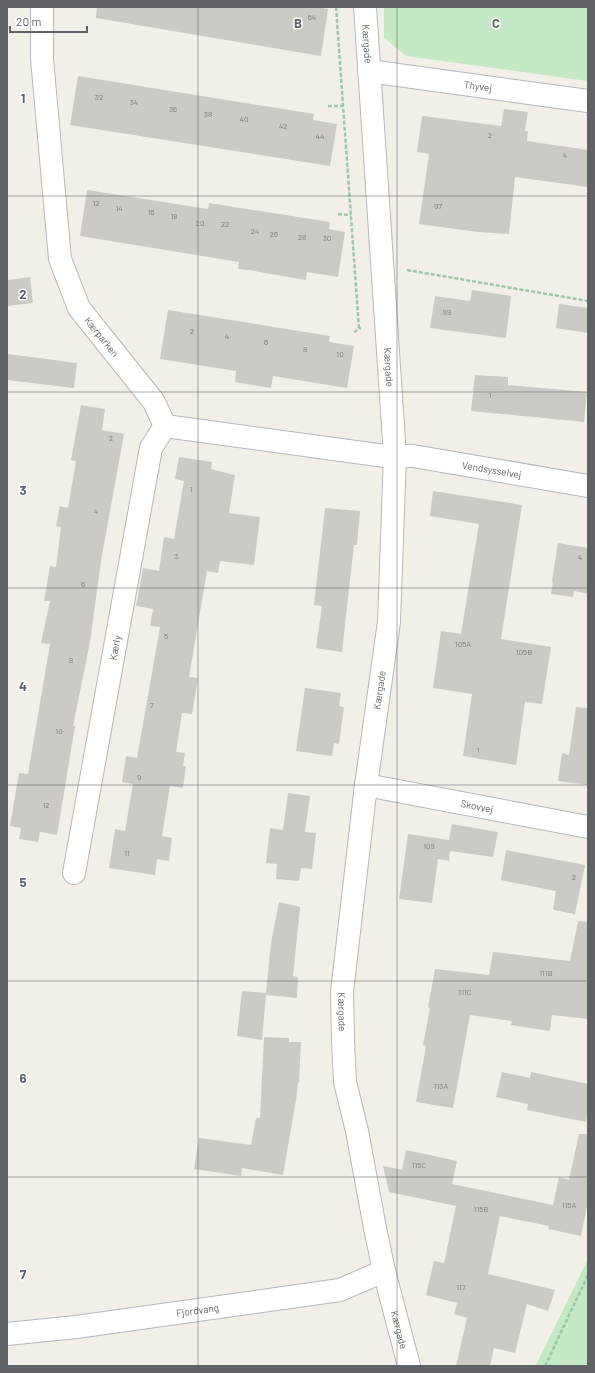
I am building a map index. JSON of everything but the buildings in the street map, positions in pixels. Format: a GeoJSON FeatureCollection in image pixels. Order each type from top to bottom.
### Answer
{"type":"FeatureCollection","features":[{"type":"Feature","properties":{"kind":"street","name":"Kærparken"},"geometry":{"type":"LineString","coordinates":[[42,7],[42,59],[60,259],[79,308],[154,402],[165,426]]}},
{"type":"Feature","properties":{"kind":"street","name":"Kærgade"},"geometry":{"type":"LineString","coordinates":[[365,7],[395,456],[389,622],[366,784],[342,992],[343,1041],[345,1082],[357,1131],[384,1271],[409,1366]]}},
{"type":"Feature","properties":{"kind":"street","name":"Thyvej"},"geometry":{"type":"LineString","coordinates":[[369,71],[588,101]]}},
{"type":"Feature","properties":{"kind":"street"},"geometry":{"type":"LineString","coordinates":[[165,426],[385,456],[395,456]]}},
{"type":"Feature","properties":{"kind":"street","name":"Kærly"},"geometry":{"type":"LineString","coordinates":[[74,873],[151,448],[165,426]]}},
{"type":"Feature","properties":{"kind":"street","name":"Vendsysselvej"},"geometry":{"type":"LineString","coordinates":[[395,456],[413,456],[588,486]]}},
{"type":"Feature","properties":{"kind":"street","name":"Skovvej"},"geometry":{"type":"LineString","coordinates":[[366,784],[588,827]]}},
{"type":"Feature","properties":{"kind":"street","name":"Fjordvang"},"geometry":{"type":"LineString","coordinates":[[7,1334],[76,1327],[340,1290],[384,1271]]}},
{"type":"Feature","properties":{"kind":"path"},"geometry":{"type":"LineString","coordinates":[[336,7],[359,328]]}},
{"type":"Feature","properties":{"kind":"path"},"geometry":{"type":"LineString","coordinates":[[328,106],[343,106]]}},
{"type":"Feature","properties":{"kind":"path"},"geometry":{"type":"LineString","coordinates":[[338,214],[351,215]]}},
{"type":"Feature","properties":{"kind":"path"},"geometry":{"type":"LineString","coordinates":[[382,266],[491,283],[588,301]]}},
{"type":"Feature","properties":{"kind":"path"},"geometry":{"type":"LineString","coordinates":[[545,1366],[588,1276]]}},
{"type":"Feature","properties":{"kind":"green space"},"geometry":{"type":"Polygon","coordinates":[[[384,7],[588,7],[588,81],[406,56],[384,38],[384,7]]]}},
{"type":"Feature","properties":{"kind":"green space"},"geometry":{"type":"Polygon","coordinates":[[[588,1259],[588,1366],[534,1366],[537,1363],[588,1259]]]}}]}
